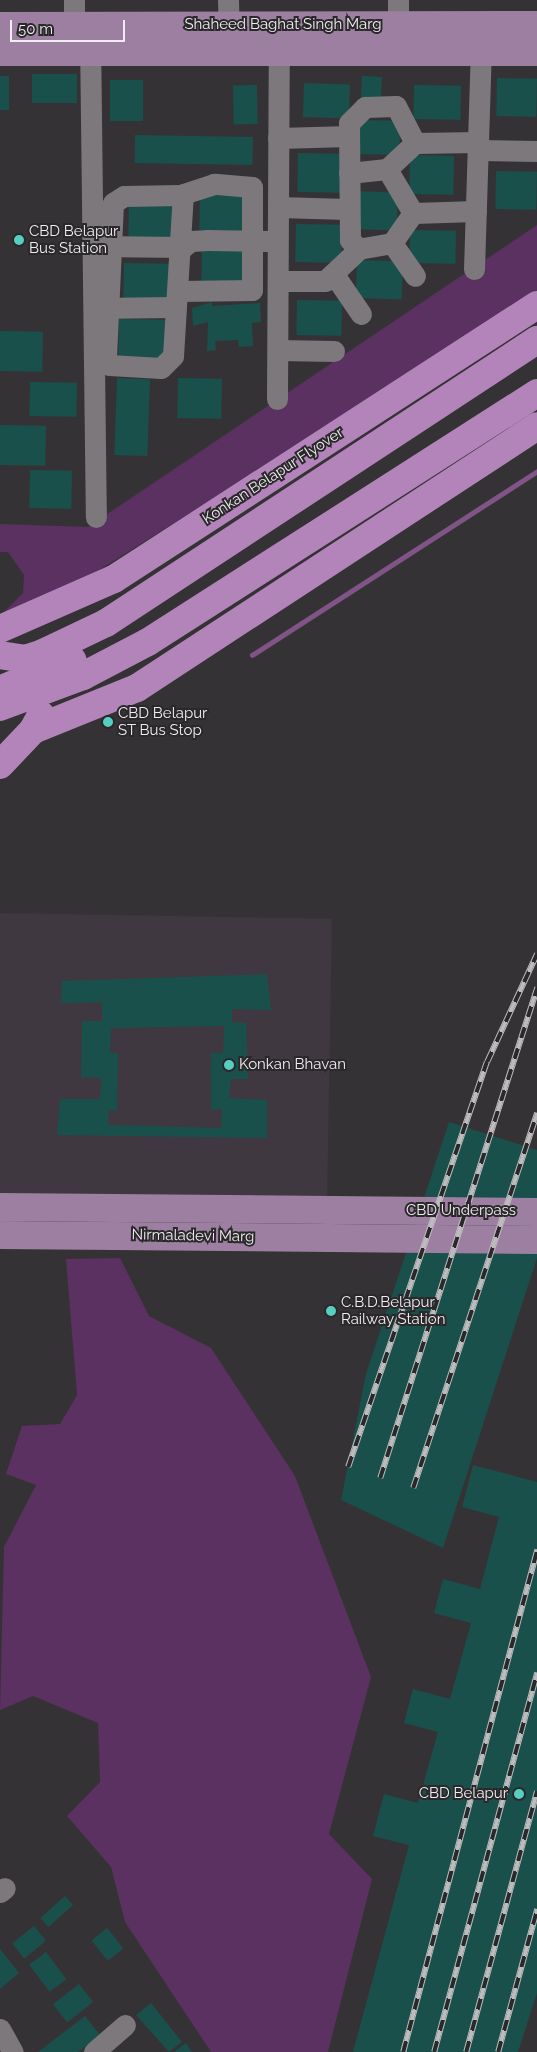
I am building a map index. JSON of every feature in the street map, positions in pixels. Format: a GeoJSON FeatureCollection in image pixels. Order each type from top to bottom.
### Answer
{"type":"FeatureCollection","features":[{"type":"Feature","properties":{"kind":"highway","name":"Konkan Belapur Flyover"},"geometry":{"type":"LineString","coordinates":[[0,629],[114,579],[537,305]]}},
{"type":"Feature","properties":{"kind":"highway"},"geometry":{"type":"LineString","coordinates":[[0,655],[25,659],[43,654],[106,623],[537,340]]}},
{"type":"Feature","properties":{"kind":"highway"},"geometry":{"type":"LineString","coordinates":[[1,701],[58,667],[115,639],[537,362]]}},
{"type":"Feature","properties":{"kind":"highway"},"geometry":{"type":"LineString","coordinates":[[1,701],[83,676],[156,638],[537,393]]}},
{"type":"Feature","properties":{"kind":"highway"},"geometry":{"type":"LineString","coordinates":[[33,730],[137,688],[537,426]]}},
{"type":"Feature","properties":{"kind":"highway"},"geometry":{"type":"LineString","coordinates":[[0,659],[1,701]]}},
{"type":"Feature","properties":{"kind":"highway"},"geometry":{"type":"LineString","coordinates":[[0,765],[33,730],[50,698],[58,667]]}},
{"type":"Feature","properties":{"kind":"main road","name":"Shaheed Baghat Singh Marg"},"geometry":{"type":"LineString","coordinates":[[0,26],[80,16],[228,13],[279,25],[398,12],[537,25]]}},
{"type":"Feature","properties":{"kind":"main road","name":"Shaheed Baghat Singh Marg"},"geometry":{"type":"LineString","coordinates":[[0,52],[537,52]]}},
{"type":"Feature","properties":{"kind":"main road","name":"Nirmaladevi Marg"},"geometry":{"type":"LineString","coordinates":[[0,1207],[386,1211]]}},
{"type":"Feature","properties":{"kind":"main road","name":"CBD Underpass"},"geometry":{"type":"LineString","coordinates":[[386,1211],[537,1212]]}},
{"type":"Feature","properties":{"kind":"main road","name":"Nirmaladevi Marg"},"geometry":{"type":"LineString","coordinates":[[0,1235],[386,1238]]}},
{"type":"Feature","properties":{"kind":"main road","name":"CBD Underpass"},"geometry":{"type":"LineString","coordinates":[[386,1238],[537,1240]]}},
{"type":"Feature","properties":{"kind":"street"},"geometry":{"type":"LineString","coordinates":[[398,12],[398,52]]}},
{"type":"Feature","properties":{"kind":"street"},"geometry":{"type":"LineString","coordinates":[[228,13],[229,52]]}},
{"type":"Feature","properties":{"kind":"street"},"geometry":{"type":"LineString","coordinates":[[80,16],[102,247],[96,517]]}},
{"type":"Feature","properties":{"kind":"street"},"geometry":{"type":"LineString","coordinates":[[278,398],[279,25]]}},
{"type":"Feature","properties":{"kind":"street"},"geometry":{"type":"LineString","coordinates":[[474,269],[481,52]]}},
{"type":"Feature","properties":{"kind":"street"},"geometry":{"type":"LineString","coordinates":[[359,249],[350,240],[347,209],[349,123],[359,110],[396,106],[416,143]]}},
{"type":"Feature","properties":{"kind":"street"},"geometry":{"type":"LineString","coordinates":[[278,138],[349,136]]}},
{"type":"Feature","properties":{"kind":"street"},"geometry":{"type":"LineString","coordinates":[[349,173],[387,169],[416,143],[537,151]]}},
{"type":"Feature","properties":{"kind":"street"},"geometry":{"type":"LineString","coordinates":[[387,169],[412,212]]}},
{"type":"Feature","properties":{"kind":"street"},"geometry":{"type":"LineString","coordinates":[[102,247],[111,207],[118,199],[183,194],[214,184],[252,186],[254,241],[252,290],[102,308]]}},
{"type":"Feature","properties":{"kind":"street"},"geometry":{"type":"LineString","coordinates":[[102,308],[109,364],[161,368],[174,350],[183,247],[183,194]]}},
{"type":"Feature","properties":{"kind":"street"},"geometry":{"type":"LineString","coordinates":[[278,207],[347,209]]}},
{"type":"Feature","properties":{"kind":"street"},"geometry":{"type":"LineString","coordinates":[[412,212],[476,211]]}},
{"type":"Feature","properties":{"kind":"street"},"geometry":{"type":"LineString","coordinates":[[278,281],[324,281],[334,276],[359,249],[392,244],[412,212]]}},
{"type":"Feature","properties":{"kind":"street"},"geometry":{"type":"LineString","coordinates":[[102,247],[183,247],[208,240],[278,242]]}},
{"type":"Feature","properties":{"kind":"street"},"geometry":{"type":"LineString","coordinates":[[392,244],[414,276]]}},
{"type":"Feature","properties":{"kind":"street"},"geometry":{"type":"LineString","coordinates":[[334,276],[361,314]]}},
{"type":"Feature","properties":{"kind":"street"},"geometry":{"type":"LineString","coordinates":[[278,350],[334,351]]}},
{"type":"Feature","properties":{"kind":"street"},"geometry":{"type":"LineString","coordinates":[[94,2052],[125,2025]]}},
{"type":"Feature","properties":{"kind":"street"},"geometry":{"type":"LineString","coordinates":[[0,2029],[13,2052]]}},
{"type":"Feature","properties":{"kind":"shaded area"},"geometry":{"type":"Polygon","coordinates":[[[537,225],[537,295],[88,577],[0,616],[23,593],[24,575],[8,552],[0,552],[0,524],[88,527],[537,225]]]}},
{"type":"Feature","properties":{"kind":"shaded area"},"geometry":{"type":"Polygon","coordinates":[[[0,913],[332,919],[327,1200],[0,1194],[0,913]]]}},
{"type":"Feature","properties":{"kind":"shaded area"},"geometry":{"type":"Polygon","coordinates":[[[120,1258],[149,1316],[211,1348],[295,1476],[371,1677],[329,1834],[372,1879],[328,2052],[211,2052],[125,1922],[111,1867],[67,1816],[100,1782],[98,1723],[33,1696],[0,1710],[4,1547],[36,1485],[6,1474],[22,1426],[60,1424],[77,1395],[66,1259],[120,1258]]]}},
{"type":"Feature","properties":{"kind":"building"},"geometry":{"type":"Polygon","coordinates":[[[32,74],[77,74],[77,103],[32,103],[32,74]]]}},
{"type":"Feature","properties":{"kind":"building"},"geometry":{"type":"Polygon","coordinates":[[[0,76],[9,76],[9,110],[0,110],[0,76]]]}},
{"type":"Feature","properties":{"kind":"building"},"geometry":{"type":"Polygon","coordinates":[[[362,76],[382,77],[381,103],[361,102],[362,76]]]}},
{"type":"Feature","properties":{"kind":"building"},"geometry":{"type":"Polygon","coordinates":[[[497,78],[537,79],[536,117],[496,116],[497,78]]]}},
{"type":"Feature","properties":{"kind":"building"},"geometry":{"type":"Polygon","coordinates":[[[110,80],[143,80],[143,121],[110,121],[110,80]]]}},
{"type":"Feature","properties":{"kind":"building"},"geometry":{"type":"Polygon","coordinates":[[[304,83],[350,85],[349,119],[303,117],[304,83]]]}},
{"type":"Feature","properties":{"kind":"building"},"geometry":{"type":"Polygon","coordinates":[[[233,85],[257,85],[258,124],[234,124],[233,85]]]}},
{"type":"Feature","properties":{"kind":"building"},"geometry":{"type":"Polygon","coordinates":[[[414,85],[461,86],[460,120],[413,119],[414,85]]]}},
{"type":"Feature","properties":{"kind":"building"},"geometry":{"type":"Polygon","coordinates":[[[355,120],[400,121],[399,155],[354,154],[355,120]]]}},
{"type":"Feature","properties":{"kind":"building"},"geometry":{"type":"Polygon","coordinates":[[[135,135],[253,137],[252,165],[135,163],[135,135]]]}},
{"type":"Feature","properties":{"kind":"building"},"geometry":{"type":"Polygon","coordinates":[[[298,153],[344,154],[343,193],[297,192],[298,153]]]}},
{"type":"Feature","properties":{"kind":"building"},"geometry":{"type":"Polygon","coordinates":[[[410,155],[454,156],[453,195],[409,194],[410,155]]]}},
{"type":"Feature","properties":{"kind":"building"},"geometry":{"type":"Polygon","coordinates":[[[496,171],[537,172],[536,210],[495,209],[496,171]]]}},
{"type":"Feature","properties":{"kind":"building"},"geometry":{"type":"Polygon","coordinates":[[[352,191],[398,193],[397,231],[351,229],[352,191]]]}},
{"type":"Feature","properties":{"kind":"building"},"geometry":{"type":"Polygon","coordinates":[[[200,194],[246,195],[245,231],[199,230],[200,194]]]}},
{"type":"Feature","properties":{"kind":"building"},"geometry":{"type":"Polygon","coordinates":[[[129,203],[174,204],[173,241],[128,240],[129,203]]]}},
{"type":"Feature","properties":{"kind":"building"},"geometry":{"type":"Polygon","coordinates":[[[296,224],[342,225],[341,263],[295,262],[296,224]]]}},
{"type":"Feature","properties":{"kind":"building"},"geometry":{"type":"Polygon","coordinates":[[[410,230],[456,231],[455,264],[409,263],[410,230]]]}},
{"type":"Feature","properties":{"kind":"building"},"geometry":{"type":"Polygon","coordinates":[[[202,248],[249,249],[248,286],[201,285],[202,248]]]}},
{"type":"Feature","properties":{"kind":"building"},"geometry":{"type":"Polygon","coordinates":[[[357,260],[403,262],[402,300],[356,298],[357,260]]]}},
{"type":"Feature","properties":{"kind":"building"},"geometry":{"type":"Polygon","coordinates":[[[124,263],[172,264],[171,302],[123,301],[124,263]]]}},
{"type":"Feature","properties":{"kind":"building"},"geometry":{"type":"Polygon","coordinates":[[[297,300],[342,301],[341,336],[296,335],[297,300]]]}},
{"type":"Feature","properties":{"kind":"building"},"geometry":{"type":"Polygon","coordinates":[[[212,302],[212,306],[260,303],[261,322],[252,323],[253,346],[239,347],[238,340],[215,341],[216,350],[207,351],[208,322],[193,326],[192,308],[212,302]]]}},
{"type":"Feature","properties":{"kind":"building"},"geometry":{"type":"Polygon","coordinates":[[[119,319],[166,320],[165,361],[118,360],[119,319]]]}},
{"type":"Feature","properties":{"kind":"building"},"geometry":{"type":"Polygon","coordinates":[[[0,331],[43,332],[42,372],[0,371],[0,331]]]}},
{"type":"Feature","properties":{"kind":"building"},"geometry":{"type":"Polygon","coordinates":[[[117,378],[150,379],[147,456],[114,455],[117,378]]]}},
{"type":"Feature","properties":{"kind":"building"},"geometry":{"type":"Polygon","coordinates":[[[178,378],[222,379],[221,419],[177,418],[178,378]]]}},
{"type":"Feature","properties":{"kind":"building"},"geometry":{"type":"Polygon","coordinates":[[[30,382],[77,383],[76,417],[29,416],[30,382]]]}},
{"type":"Feature","properties":{"kind":"building"},"geometry":{"type":"Polygon","coordinates":[[[0,425],[46,426],[45,466],[0,465],[0,425]]]}},
{"type":"Feature","properties":{"kind":"building"},"geometry":{"type":"Polygon","coordinates":[[[30,470],[72,471],[71,509],[29,508],[30,470]]]}},
{"type":"Feature","properties":{"kind":"building","name":"Konkan Bhavan"},"geometry":{"type":"Polygon","coordinates":[[[267,974],[271,1010],[232,1009],[232,1022],[246,1023],[248,1079],[231,1079],[229,1098],[267,1100],[267,1138],[57,1135],[60,1099],[100,1099],[101,1085],[101,1078],[81,1077],[82,1021],[102,1021],[102,1002],[61,1003],[62,981],[267,974]],[[224,1026],[111,1028],[110,1053],[118,1053],[117,1110],[109,1110],[108,1125],[221,1128],[222,1109],[211,1110],[211,1053],[223,1053],[224,1026]]]}},
{"type":"Feature","properties":{"kind":"building"},"geometry":{"type":"Polygon","coordinates":[[[449,1122],[537,1150],[537,1258],[443,1548],[341,1500],[366,1374],[449,1122]]]}},
{"type":"Feature","properties":{"kind":"building","name":"CBD Belapur"},"geometry":{"type":"Polygon","coordinates":[[[473,1465],[537,1482],[537,1993],[518,2052],[353,2052],[409,1845],[373,1836],[384,1794],[418,1803],[438,1732],[404,1723],[413,1689],[450,1699],[471,1623],[434,1613],[443,1579],[480,1589],[499,1517],[462,1507],[473,1465]]]}},
{"type":"Feature","properties":{"kind":"building"},"geometry":{"type":"Polygon","coordinates":[[[65,1896],[73,1905],[49,1927],[40,1918],[65,1896]]]}},
{"type":"Feature","properties":{"kind":"building"},"geometry":{"type":"Polygon","coordinates":[[[34,1926],[46,1941],[24,1958],[12,1944],[34,1926]]]}},
{"type":"Feature","properties":{"kind":"building"},"geometry":{"type":"Polygon","coordinates":[[[107,1928],[123,1948],[108,1961],[91,1941],[107,1928]]]}},
{"type":"Feature","properties":{"kind":"building"},"geometry":{"type":"Polygon","coordinates":[[[0,1949],[19,1973],[0,1989],[0,1949]]]}},
{"type":"Feature","properties":{"kind":"building"},"geometry":{"type":"Polygon","coordinates":[[[46,1952],[66,1979],[50,1992],[29,1965],[46,1952]]]}},
{"type":"Feature","properties":{"kind":"building"},"geometry":{"type":"Polygon","coordinates":[[[79,1984],[93,2002],[67,2022],[53,2004],[79,1984]]]}},
{"type":"Feature","properties":{"kind":"building"},"geometry":{"type":"Polygon","coordinates":[[[151,2003],[182,2042],[169,2052],[136,2015],[151,2003]]]}},
{"type":"Feature","properties":{"kind":"building"},"geometry":{"type":"Polygon","coordinates":[[[85,2016],[100,2035],[78,2052],[38,2052],[85,2016]]]}},
{"type":"Feature","properties":{"kind":"building"},"geometry":{"type":"Polygon","coordinates":[[[186,2043],[192,2052],[174,2052],[186,2043]]]}},
{"type":"Feature","properties":{"kind":"waterway"},"geometry":{"type":"LineString","coordinates":[[252,655],[537,471]]}},
{"type":"Feature","properties":{"kind":"railway"},"geometry":{"type":"LineString","coordinates":[[348,1467],[487,1062],[537,954]]}},
{"type":"Feature","properties":{"kind":"railway"},"geometry":{"type":"LineString","coordinates":[[380,1478],[537,988]]}},
{"type":"Feature","properties":{"kind":"railway"},"geometry":{"type":"LineString","coordinates":[[413,1488],[537,1113]]}},
{"type":"Feature","properties":{"kind":"railway"},"geometry":{"type":"LineString","coordinates":[[403,2052],[537,1550]]}},
{"type":"Feature","properties":{"kind":"railway"},"geometry":{"type":"LineString","coordinates":[[434,2052],[537,1673]]}},
{"type":"Feature","properties":{"kind":"railway"},"geometry":{"type":"LineString","coordinates":[[466,2052],[537,1791]]}},
{"type":"Feature","properties":{"kind":"railway"},"geometry":{"type":"LineString","coordinates":[[498,2052],[537,1909]]}},
{"type":"Feature","properties":{"kind":"place","name":"CBD Belapur Bus Station"},"geometry":{"type":"Point","coordinates":[19,240]}},
{"type":"Feature","properties":{"kind":"place","name":"CBD Belapur ST Bus Stop"},"geometry":{"type":"Point","coordinates":[108,722]}},
{"type":"Feature","properties":{"kind":"place","name":"Konkan Bhavan"},"geometry":{"type":"Point","coordinates":[229,1065]}},
{"type":"Feature","properties":{"kind":"place","name":"C.B.D.Belapur Railway Station"},"geometry":{"type":"Point","coordinates":[331,1311]}},
{"type":"Feature","properties":{"kind":"place","name":"CBD Belapur"},"geometry":{"type":"Point","coordinates":[519,1794]}}]}
